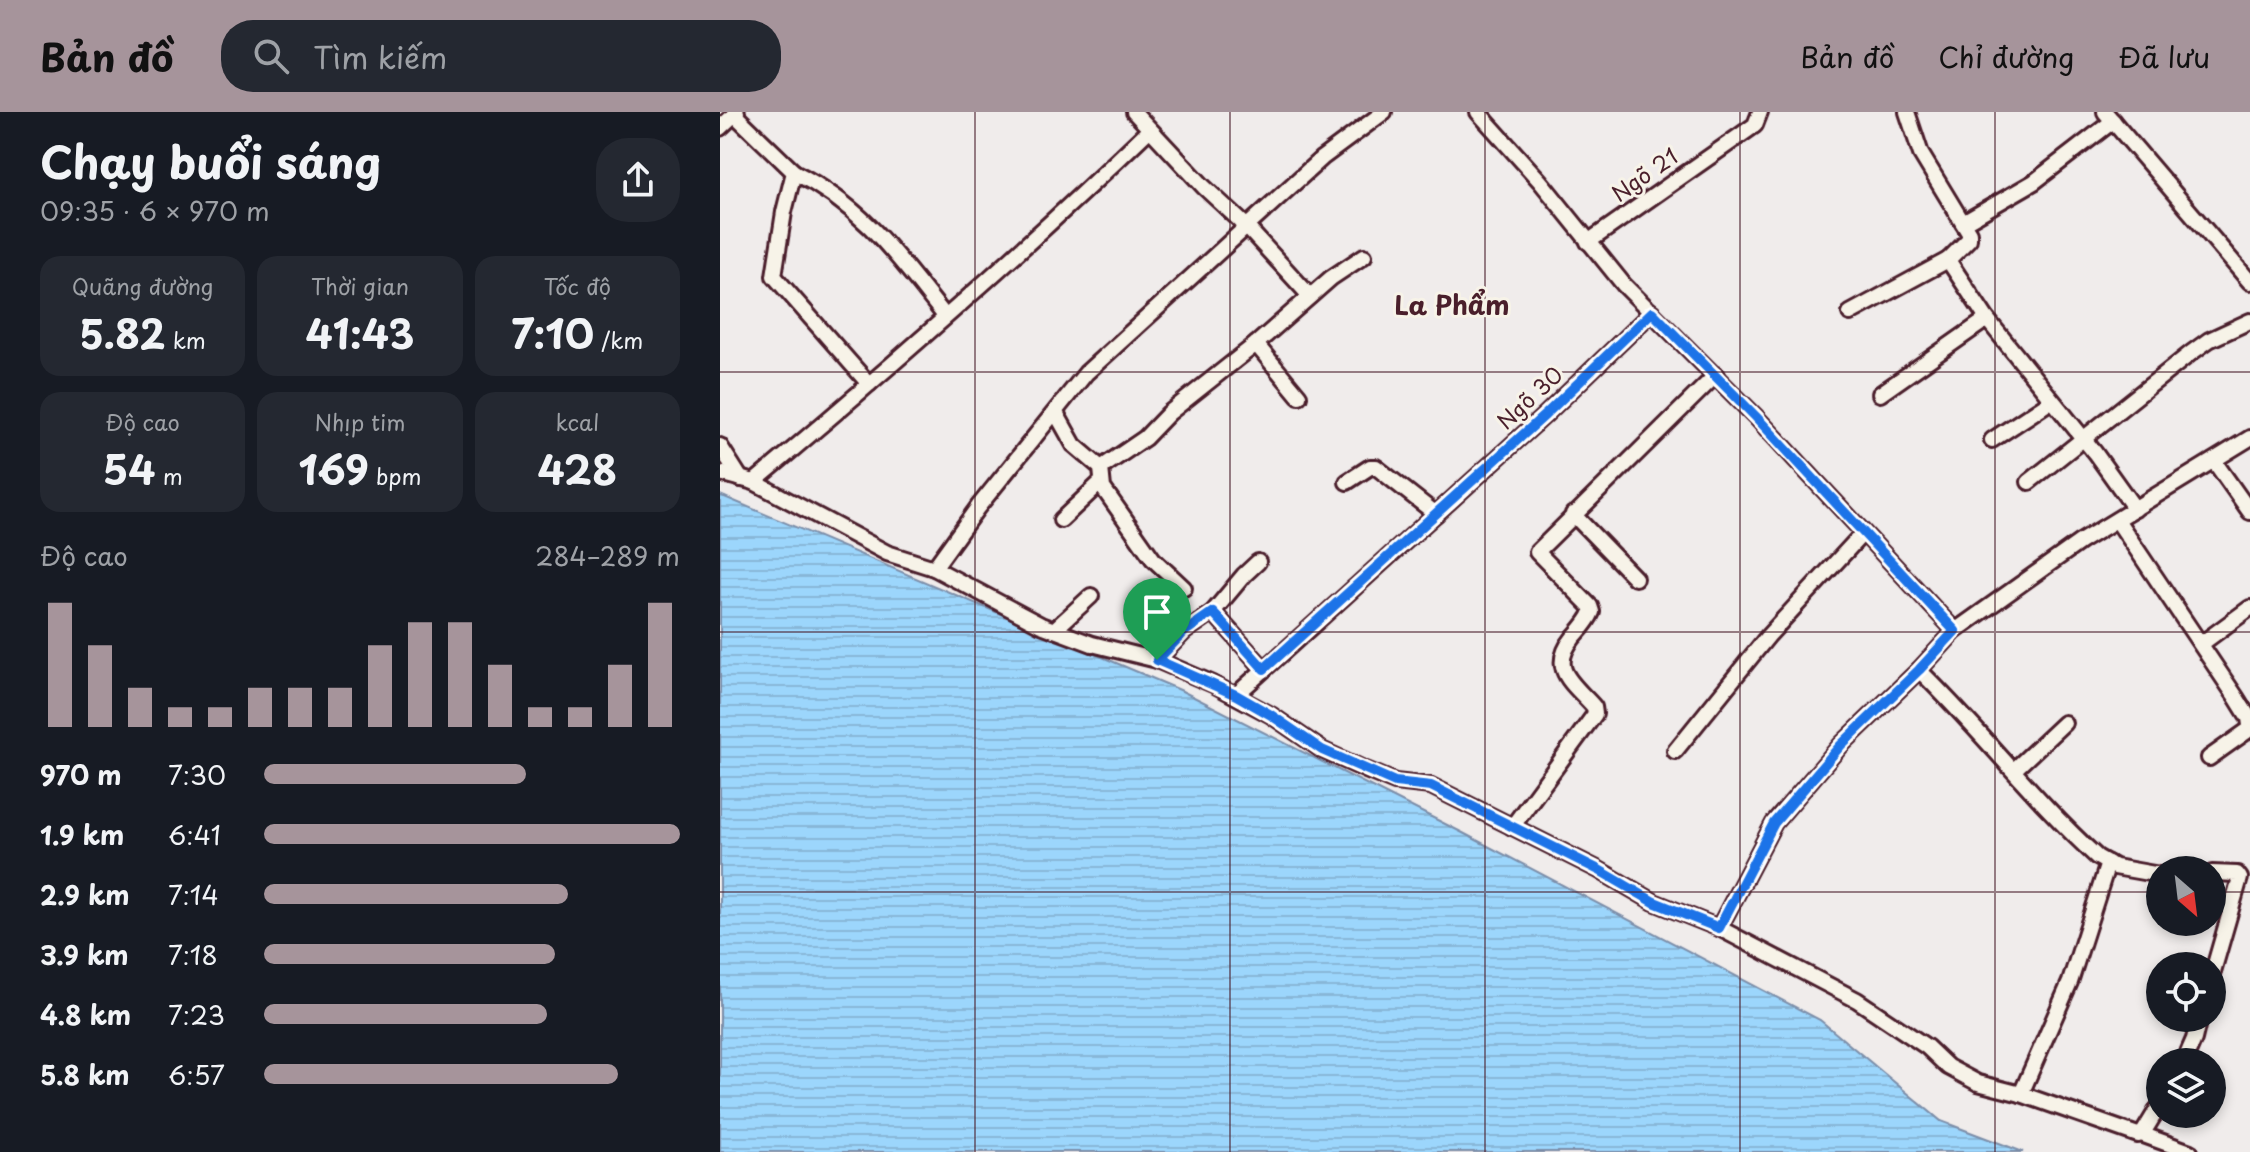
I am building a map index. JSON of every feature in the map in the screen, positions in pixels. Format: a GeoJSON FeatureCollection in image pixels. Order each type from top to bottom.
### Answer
{"type":"FeatureCollection","features":[{"type":"Feature","properties":{"kind":"street"},"geometry":{"type":"LineString","coordinates":[[1134,112],[1310,296]]}},
{"type":"Feature","properties":{"kind":"street"},"geometry":{"type":"LineString","coordinates":[[934,568],[978,507],[1086,373],[1245,225],[1322,158],[1384,112]]}},
{"type":"Feature","properties":{"kind":"street"},"geometry":{"type":"LineString","coordinates":[[1478,112],[1540,181],[1624,285],[1716,375],[1955,631]]}},
{"type":"Feature","properties":{"kind":"street","name":"Ngõ 21"},"geometry":{"type":"LineString","coordinates":[[1588,242],[1755,125],[1760,112]]}},
{"type":"Feature","properties":{"kind":"street"},"geometry":{"type":"LineString","coordinates":[[1850,313],[1948,260],[1969,239],[1969,233],[1921,154],[1907,112]]}},
{"type":"Feature","properties":{"kind":"street"},"geometry":{"type":"LineString","coordinates":[[720,128],[736,113],[794,172],[823,187],[857,213],[885,241],[945,316]]}},
{"type":"Feature","properties":{"kind":"street"},"geometry":{"type":"LineString","coordinates":[[1963,223],[2034,182],[2109,116],[2250,282]]}},
{"type":"Feature","properties":{"kind":"street"},"geometry":{"type":"LineString","coordinates":[[748,481],[869,384],[1076,200],[1149,130]]}},
{"type":"Feature","properties":{"kind":"street"},"geometry":{"type":"LineString","coordinates":[[794,172],[774,276],[869,384]]}},
{"type":"Feature","properties":{"kind":"street"},"geometry":{"type":"LineString","coordinates":[[1061,520],[1101,475],[1169,413],[1256,344],[1310,296],[1364,256]]}},
{"type":"Feature","properties":{"kind":"street"},"geometry":{"type":"LineString","coordinates":[[1948,260],[1987,319],[2135,509]]}},
{"type":"Feature","properties":{"kind":"street","name":"Ngõ 30"},"geometry":{"type":"LineString","coordinates":[[1236,695],[1593,371],[1652,312]]}},
{"type":"Feature","properties":{"kind":"street"},"geometry":{"type":"LineString","coordinates":[[1880,394],[1987,319]]}},
{"type":"Feature","properties":{"kind":"street"},"geometry":{"type":"LineString","coordinates":[[2029,482],[2191,353],[2209,340],[2250,321]]}},
{"type":"Feature","properties":{"kind":"street"},"geometry":{"type":"LineString","coordinates":[[1256,344],[1299,396]]}},
{"type":"Feature","properties":{"kind":"street"},"geometry":{"type":"LineString","coordinates":[[1512,827],[1595,714],[1594,707],[1563,671],[1561,660],[1565,648],[1592,612],[1590,606],[1537,553],[1716,375]]}},
{"type":"Feature","properties":{"kind":"street"},"geometry":{"type":"LineString","coordinates":[[1992,440],[2051,401]]}},
{"type":"Feature","properties":{"kind":"street"},"geometry":{"type":"LineString","coordinates":[[1056,413],[1074,445],[1101,475],[1153,559],[1184,588]]}},
{"type":"Feature","properties":{"kind":"street"},"geometry":{"type":"LineString","coordinates":[[1719,928],[1774,823],[1841,745],[1955,631],[2080,542],[2250,438]]}},
{"type":"Feature","properties":{"kind":"street"},"geometry":{"type":"LineString","coordinates":[[720,446],[748,481]]}},
{"type":"Feature","properties":{"kind":"street"},"geometry":{"type":"LineString","coordinates":[[2214,461],[2250,512]]}},
{"type":"Feature","properties":{"kind":"street"},"geometry":{"type":"LineString","coordinates":[[1347,482],[1370,467],[1376,467],[1436,514]]}},
{"type":"Feature","properties":{"kind":"street"},"geometry":{"type":"LineString","coordinates":[[720,473],[748,481],[887,553],[934,568],[1041,625],[1092,644],[1157,660],[1236,695],[1322,750],[1395,782],[1431,786],[1599,870],[1654,902],[1719,928],[1857,1000],[1927,1047],[1948,1067],[1978,1083],[2021,1094],[2190,1152]]}},
{"type":"Feature","properties":{"kind":"street"},"geometry":{"type":"LineString","coordinates":[[1573,514],[1635,578]]}},
{"type":"Feature","properties":{"kind":"street"},"geometry":{"type":"LineString","coordinates":[[2117,520],[2249,718],[2250,727],[2209,758]]}},
{"type":"Feature","properties":{"kind":"street"},"geometry":{"type":"LineString","coordinates":[[1675,751],[1768,636],[1863,533]]}},
{"type":"Feature","properties":{"kind":"street"},"geometry":{"type":"LineString","coordinates":[[1157,660],[1184,632],[1213,612],[1258,562]]}},
{"type":"Feature","properties":{"kind":"street"},"geometry":{"type":"LineString","coordinates":[[1054,630],[1091,596]]}},
{"type":"Feature","properties":{"kind":"street"},"geometry":{"type":"LineString","coordinates":[[2201,644],[2250,608]]}},
{"type":"Feature","properties":{"kind":"street"},"geometry":{"type":"LineString","coordinates":[[1213,612],[1264,669]]}},
{"type":"Feature","properties":{"kind":"street"},"geometry":{"type":"LineString","coordinates":[[1919,670],[1945,698],[1954,703],[1976,731],[2082,843],[2108,863],[2131,872],[2146,874]]}},
{"type":"Feature","properties":{"kind":"street"},"geometry":{"type":"LineString","coordinates":[[2014,770],[2064,723]]}},
{"type":"Feature","properties":{"kind":"street"},"geometry":{"type":"LineString","coordinates":[[2021,1094],[2070,982],[2108,863]]}},
{"type":"Feature","properties":{"kind":"street"},"geometry":{"type":"LineString","coordinates":[[2220,952],[2245,874]]}},
{"type":"Feature","properties":{"kind":"street"},"geometry":{"type":"LineString","coordinates":[[2141,1134],[2146,1126]]}},
{"type":"Feature","properties":{"kind":"water"},"geometry":{"type":"Polygon","coordinates":[[[720,495],[1180,690],[1463,833],[1820,1020],[1941,1121],[2023,1152],[720,1152],[720,495]]]}},
{"type":"Feature","properties":{"kind":"district","name":"La Phẩm"},"geometry":{"type":"Point","coordinates":[1452,306]}},
{"type":"Feature","properties":{"kind":"route"},"geometry":{"type":"LineString","coordinates":[[1652,312],[1756,417],[1955,631],[1841,745],[1774,823],[1719,928],[1654,902],[1599,870],[1431,786],[1395,782],[1322,750],[1236,695],[1157,660],[1184,632],[1213,612],[1264,669],[1593,371],[1652,312]]}}]}
